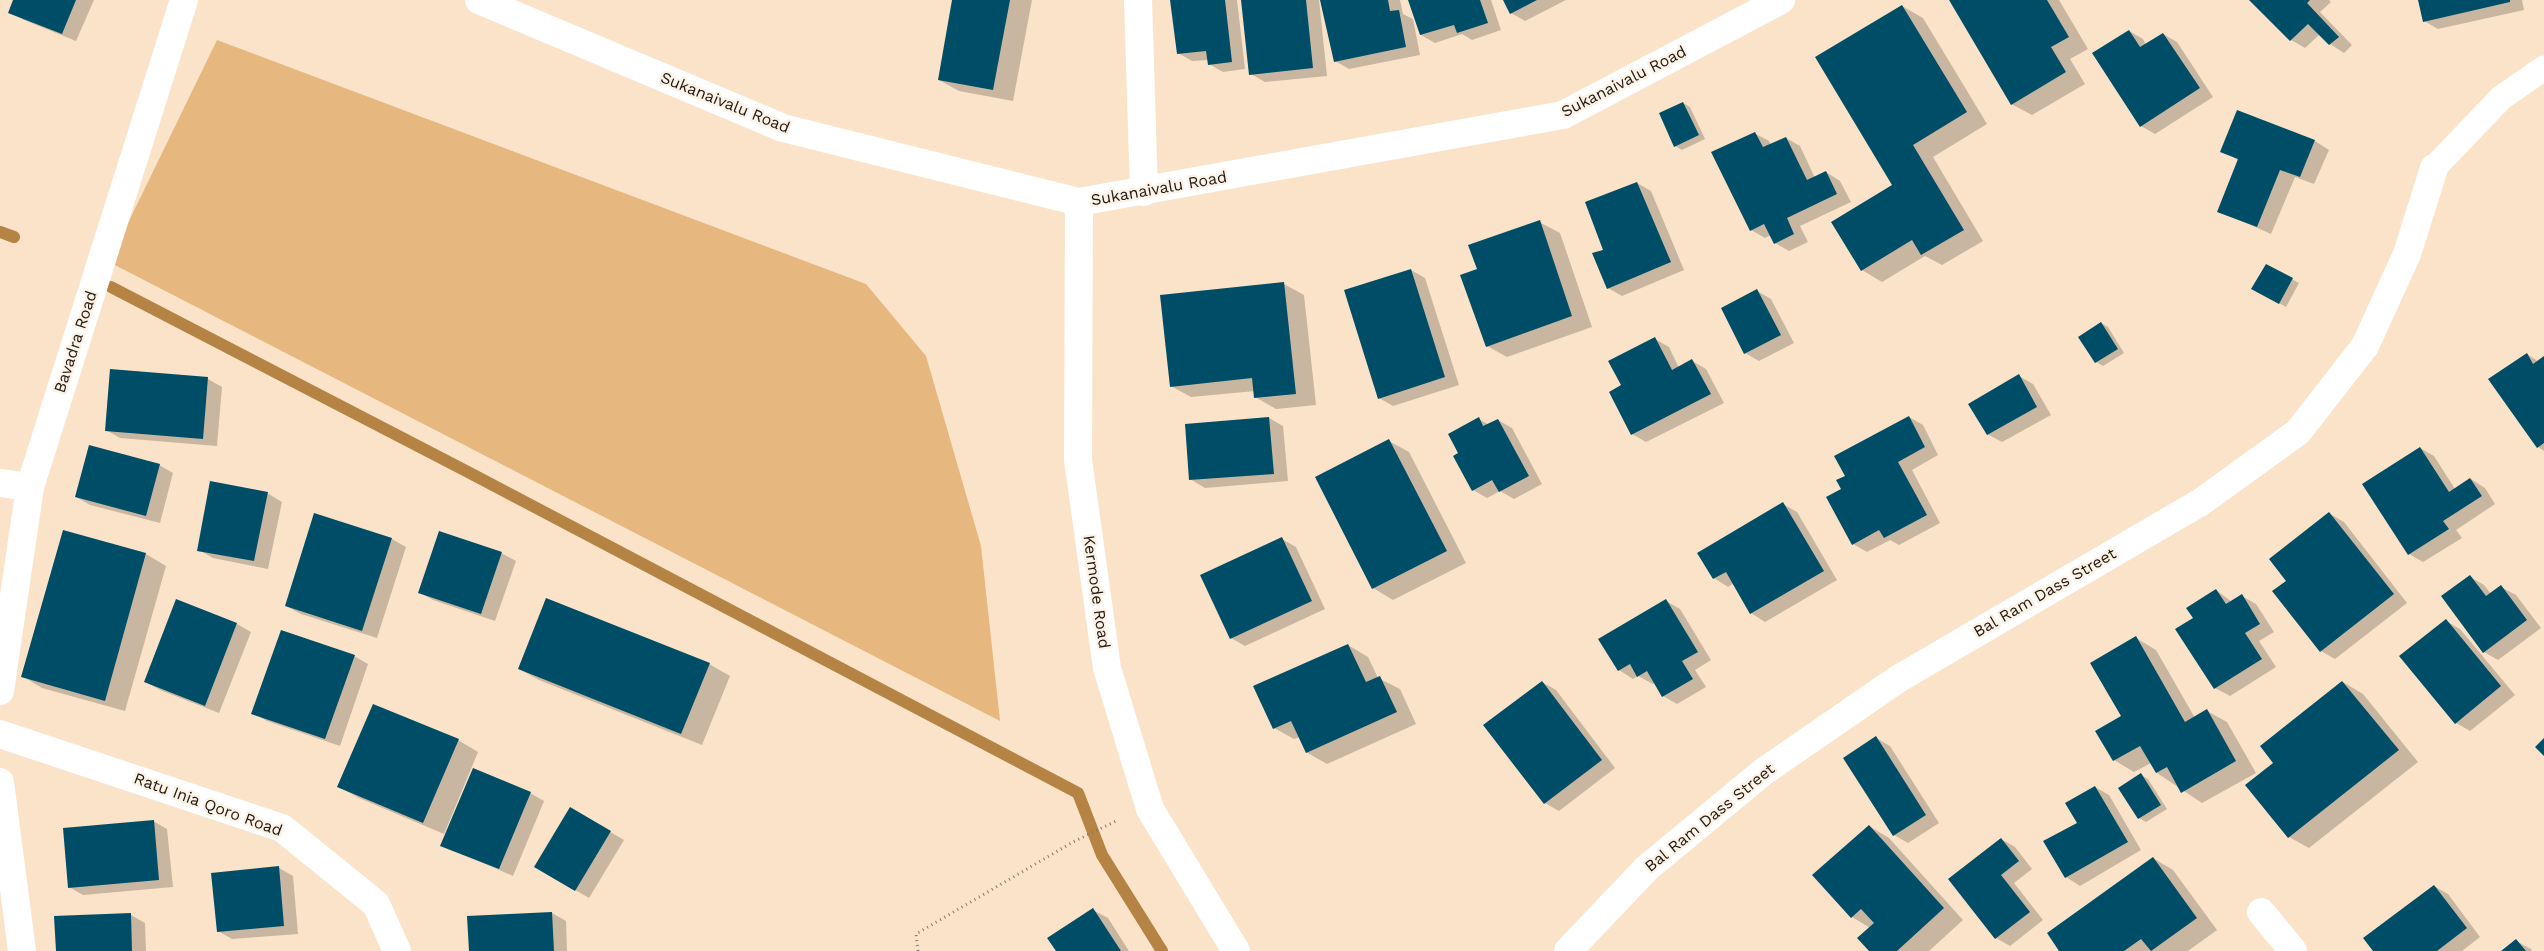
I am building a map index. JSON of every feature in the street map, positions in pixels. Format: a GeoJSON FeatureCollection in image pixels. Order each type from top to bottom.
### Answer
{"type":"FeatureCollection","features":[{"type":"Feature","properties":{"kind":"street","name":"Bavadra Road"},"geometry":{"type":"LineString","coordinates":[[0,691],[30,487],[184,0]]}},
{"type":"Feature","properties":{"kind":"street","name":"Sukanaivalu Road"},"geometry":{"type":"LineString","coordinates":[[479,0],[783,128],[1079,202],[1144,192],[1563,115],[1781,0]]}},
{"type":"Feature","properties":{"kind":"street"},"geometry":{"type":"LineString","coordinates":[[1138,0],[1144,192]]}},
{"type":"Feature","properties":{"kind":"street","name":"Bal Ram Dass Street"},"geometry":{"type":"LineString","coordinates":[[1568,951],[1647,868],[1763,772],[1898,678],[2202,502],[2298,432],[2365,346],[2407,254],[2434,168]]}},
{"type":"Feature","properties":{"kind":"street","name":"Kermode Road"},"geometry":{"type":"LineString","coordinates":[[1079,202],[1078,460],[1107,668],[1150,809],[1236,951]]}},
{"type":"Feature","properties":{"kind":"street"},"geometry":{"type":"LineString","coordinates":[[0,483],[30,487]]}},
{"type":"Feature","properties":{"kind":"street","name":"Ratu Inia Qoro Road"},"geometry":{"type":"LineString","coordinates":[[0,734],[282,828],[376,904],[397,951]]}},
{"type":"Feature","properties":{"kind":"street"},"geometry":{"type":"LineString","coordinates":[[0,782],[22,951]]}},
{"type":"Feature","properties":{"kind":"street"},"geometry":{"type":"LineString","coordinates":[[2261,912],[2293,951]]}},
{"type":"Feature","properties":{"kind":"lane"},"geometry":{"type":"LineString","coordinates":[[2434,168],[2501,98],[2544,68]]}},
{"type":"Feature","properties":{"kind":"path"},"geometry":{"type":"LineString","coordinates":[[918,951],[916,934],[1074,842],[1114,821]]}},
{"type":"Feature","properties":{"kind":"shaded area"},"geometry":{"type":"Polygon","coordinates":[[[217,40],[866,284],[926,356],[981,546],[1000,721],[109,262],[217,40]]]}},
{"type":"Feature","properties":{"kind":"building"},"geometry":{"type":"Polygon","coordinates":[[[13,0],[76,0],[62,34],[8,13],[13,0]]]}},
{"type":"Feature","properties":{"kind":"building"},"geometry":{"type":"Polygon","coordinates":[[[952,0],[1010,0],[993,90],[938,80],[952,0]]]}},
{"type":"Feature","properties":{"kind":"building"},"geometry":{"type":"Polygon","coordinates":[[[1170,0],[1225,0],[1232,62],[1208,65],[1206,51],[1177,54],[1170,0]]]}},
{"type":"Feature","properties":{"kind":"building"},"geometry":{"type":"Polygon","coordinates":[[[1241,0],[1306,0],[1313,68],[1249,75],[1241,0]]]}},
{"type":"Feature","properties":{"kind":"building"},"geometry":{"type":"Polygon","coordinates":[[[1320,0],[1388,0],[1390,11],[1399,10],[1406,47],[1334,62],[1320,0]]]}},
{"type":"Feature","properties":{"kind":"building"},"geometry":{"type":"Polygon","coordinates":[[[1408,0],[1480,0],[1488,23],[1457,33],[1454,25],[1420,35],[1408,0]]]}},
{"type":"Feature","properties":{"kind":"building"},"geometry":{"type":"Polygon","coordinates":[[[1503,0],[1537,0],[1510,14],[1503,0]]]}},
{"type":"Feature","properties":{"kind":"building"},"geometry":{"type":"Polygon","coordinates":[[[1949,0],[2047,0],[2069,37],[2051,47],[2066,72],[2011,105],[1949,0]]]}},
{"type":"Feature","properties":{"kind":"building"},"geometry":{"type":"Polygon","coordinates":[[[2249,0],[2310,0],[2307,3],[2339,37],[2329,45],[2308,24],[2290,41],[2249,0]]]}},
{"type":"Feature","properties":{"kind":"building"},"geometry":{"type":"Polygon","coordinates":[[[2418,0],[2510,0],[2510,2],[2423,22],[2418,0]]]}},
{"type":"Feature","properties":{"kind":"building"},"geometry":{"type":"Polygon","coordinates":[[[1902,5],[1967,112],[1913,145],[1964,230],[1921,255],[1912,240],[1861,271],[1831,222],[1892,185],[1815,57],[1902,5]]]}},
{"type":"Feature","properties":{"kind":"building"},"geometry":{"type":"Polygon","coordinates":[[[2129,30],[2140,47],[2163,33],[2200,88],[2140,127],[2092,53],[2129,30]]]}},
{"type":"Feature","properties":{"kind":"building"},"geometry":{"type":"Polygon","coordinates":[[[1683,102],[1699,135],[1674,147],[1659,113],[1683,102]]]}},
{"type":"Feature","properties":{"kind":"building"},"geometry":{"type":"Polygon","coordinates":[[[2237,110],[2315,140],[2300,177],[2280,170],[2257,227],[2217,212],[2238,159],[2220,152],[2237,110]]]}},
{"type":"Feature","properties":{"kind":"building"},"geometry":{"type":"Polygon","coordinates":[[[1755,132],[1763,147],[1786,137],[1807,180],[1826,171],[1837,194],[1787,218],[1794,234],[1774,244],[1764,224],[1750,231],[1711,152],[1755,132]]]}},
{"type":"Feature","properties":{"kind":"building"},"geometry":{"type":"Polygon","coordinates":[[[1637,182],[1671,262],[1607,289],[1592,253],[1603,250],[1585,202],[1637,182]]]}},
{"type":"Feature","properties":{"kind":"building"},"geometry":{"type":"Polygon","coordinates":[[[1540,220],[1572,316],[1486,347],[1460,275],[1477,269],[1468,245],[1540,220]]]}},
{"type":"Feature","properties":{"kind":"building"},"geometry":{"type":"Polygon","coordinates":[[[2266,264],[2293,278],[2279,304],[2251,289],[2266,264]]]}},
{"type":"Feature","properties":{"kind":"building"},"geometry":{"type":"Polygon","coordinates":[[[1411,269],[1445,377],[1378,399],[1344,290],[1411,269]]]}},
{"type":"Feature","properties":{"kind":"building"},"geometry":{"type":"Polygon","coordinates":[[[1284,282],[1296,394],[1254,398],[1252,378],[1170,387],[1160,295],[1284,282]]]}},
{"type":"Feature","properties":{"kind":"building"},"geometry":{"type":"Polygon","coordinates":[[[1757,289],[1781,335],[1744,354],[1721,308],[1757,289]]]}},
{"type":"Feature","properties":{"kind":"building"},"geometry":{"type":"Polygon","coordinates":[[[2101,322],[2118,349],[2095,363],[2078,337],[2101,322]]]}},
{"type":"Feature","properties":{"kind":"building"},"geometry":{"type":"Polygon","coordinates":[[[1655,337],[1672,370],[1692,359],[1711,394],[1631,435],[1609,392],[1621,385],[1608,361],[1655,337]]]}},
{"type":"Feature","properties":{"kind":"building"},"geometry":{"type":"Polygon","coordinates":[[[2527,353],[2533,364],[2544,356],[2544,443],[2537,448],[2488,379],[2527,353]]]}},
{"type":"Feature","properties":{"kind":"building"},"geometry":{"type":"Polygon","coordinates":[[[110,369],[208,377],[203,439],[105,431],[110,369]]]}},
{"type":"Feature","properties":{"kind":"building"},"geometry":{"type":"Polygon","coordinates":[[[2019,374],[2037,407],[1987,435],[1968,404],[2019,374]]]}},
{"type":"Feature","properties":{"kind":"building"},"geometry":{"type":"Polygon","coordinates":[[[1909,416],[1925,447],[1898,462],[1927,515],[1884,538],[1879,530],[1852,545],[1826,497],[1841,489],[1836,480],[1845,476],[1834,456],[1909,416]]]}},
{"type":"Feature","properties":{"kind":"building"},"geometry":{"type":"Polygon","coordinates":[[[1269,417],[1274,474],[1189,480],[1185,424],[1269,417]]]}},
{"type":"Feature","properties":{"kind":"building"},"geometry":{"type":"Polygon","coordinates":[[[1479,417],[1483,426],[1498,419],[1529,476],[1499,492],[1492,480],[1472,491],[1453,456],[1458,453],[1448,434],[1479,417]]]}},
{"type":"Feature","properties":{"kind":"building"},"geometry":{"type":"Polygon","coordinates":[[[1389,439],[1447,551],[1372,589],[1315,477],[1389,439]]]}},
{"type":"Feature","properties":{"kind":"building"},"geometry":{"type":"Polygon","coordinates":[[[89,445],[160,464],[146,516],[75,497],[89,445]]]}},
{"type":"Feature","properties":{"kind":"building"},"geometry":{"type":"Polygon","coordinates":[[[2420,447],[2449,492],[2470,478],[2482,496],[2443,521],[2449,529],[2408,555],[2362,484],[2420,447]]]}},
{"type":"Feature","properties":{"kind":"building"},"geometry":{"type":"Polygon","coordinates":[[[210,481],[268,492],[254,561],[197,551],[210,481]]]}},
{"type":"Feature","properties":{"kind":"building"},"geometry":{"type":"Polygon","coordinates":[[[1783,502],[1824,571],[1750,614],[1726,572],[1713,579],[1697,553],[1783,502]]]}},
{"type":"Feature","properties":{"kind":"building"},"geometry":{"type":"Polygon","coordinates":[[[2329,512],[2394,594],[2320,652],[2272,591],[2286,581],[2269,559],[2329,512]]]}},
{"type":"Feature","properties":{"kind":"building"},"geometry":{"type":"Polygon","coordinates":[[[314,513],[392,538],[362,631],[285,606],[314,513]]]}},
{"type":"Feature","properties":{"kind":"building"},"geometry":{"type":"Polygon","coordinates":[[[63,530],[146,553],[105,701],[21,677],[63,530]]]}},
{"type":"Feature","properties":{"kind":"building"},"geometry":{"type":"Polygon","coordinates":[[[439,531],[502,552],[481,614],[418,593],[439,531]]]}},
{"type":"Feature","properties":{"kind":"building"},"geometry":{"type":"Polygon","coordinates":[[[1282,537],[1312,601],[1230,639],[1200,575],[1282,537]]]}},
{"type":"Feature","properties":{"kind":"building"},"geometry":{"type":"Polygon","coordinates":[[[2470,575],[2486,596],[2501,585],[2527,620],[2483,653],[2441,596],[2470,575]]]}},
{"type":"Feature","properties":{"kind":"building"},"geometry":{"type":"Polygon","coordinates":[[[2216,589],[2226,604],[2242,594],[2260,624],[2245,633],[2262,659],[2214,689],[2175,629],[2193,618],[2186,608],[2216,589]]]}},
{"type":"Feature","properties":{"kind":"building"},"geometry":{"type":"Polygon","coordinates":[[[546,598],[710,663],[681,734],[518,669],[546,598]]]}},
{"type":"Feature","properties":{"kind":"building"},"geometry":{"type":"Polygon","coordinates":[[[176,599],[237,623],[205,706],[144,682],[176,599]]]}},
{"type":"Feature","properties":{"kind":"building"},"geometry":{"type":"Polygon","coordinates":[[[1666,599],[1698,652],[1682,661],[1693,679],[1662,697],[1647,671],[1637,677],[1630,664],[1618,671],[1598,639],[1666,599]]]}},
{"type":"Feature","properties":{"kind":"building"},"geometry":{"type":"Polygon","coordinates":[[[2446,619],[2501,686],[2455,724],[2399,656],[2446,619]]]}},
{"type":"Feature","properties":{"kind":"building"},"geometry":{"type":"Polygon","coordinates":[[[281,630],[355,655],[325,739],[251,714],[281,630]]]}},
{"type":"Feature","properties":{"kind":"building"},"geometry":{"type":"Polygon","coordinates":[[[2136,636],[2185,722],[2207,709],[2236,761],[2181,793],[2167,767],[2156,773],[2140,746],[2113,761],[2095,731],[2121,716],[2090,663],[2136,636]]]}},
{"type":"Feature","properties":{"kind":"building"},"geometry":{"type":"Polygon","coordinates":[[[1348,644],[1366,682],[1380,676],[1397,712],[1306,753],[1291,721],[1273,729],[1253,686],[1348,644]]]}},
{"type":"Feature","properties":{"kind":"building"},"geometry":{"type":"Polygon","coordinates":[[[1542,681],[1602,760],[1544,804],[1483,725],[1542,681]]]}},
{"type":"Feature","properties":{"kind":"building"},"geometry":{"type":"Polygon","coordinates":[[[2342,681],[2399,750],[2288,838],[2245,785],[2273,763],[2260,746],[2342,681]]]}},
{"type":"Feature","properties":{"kind":"building"},"geometry":{"type":"Polygon","coordinates":[[[373,704],[459,739],[423,823],[337,787],[373,704]]]}},
{"type":"Feature","properties":{"kind":"building"},"geometry":{"type":"Polygon","coordinates":[[[1876,736],[1926,815],[1893,836],[1843,758],[1876,736]]]}},
{"type":"Feature","properties":{"kind":"building"},"geometry":{"type":"Polygon","coordinates":[[[2544,738],[2544,756],[2535,747],[2544,738]]]}},
{"type":"Feature","properties":{"kind":"building"},"geometry":{"type":"Polygon","coordinates":[[[473,768],[531,792],[499,869],[440,846],[473,768]]]}},
{"type":"Feature","properties":{"kind":"building"},"geometry":{"type":"Polygon","coordinates":[[[2141,773],[2161,805],[2138,819],[2118,788],[2141,773]]]}},
{"type":"Feature","properties":{"kind":"building"},"geometry":{"type":"Polygon","coordinates":[[[2095,786],[2128,842],[2065,878],[2043,841],[2077,823],[2065,803],[2095,786]]]}},
{"type":"Feature","properties":{"kind":"building"},"geometry":{"type":"Polygon","coordinates":[[[570,807],[611,831],[575,891],[534,867],[570,807]]]}},
{"type":"Feature","properties":{"kind":"building"},"geometry":{"type":"Polygon","coordinates":[[[154,820],[159,880],[68,888],[63,828],[154,820]]]}},
{"type":"Feature","properties":{"kind":"building"},"geometry":{"type":"Polygon","coordinates":[[[1869,825],[1944,908],[1897,951],[1869,951],[1857,938],[1874,923],[1861,909],[1851,918],[1812,875],[1869,825]]]}},
{"type":"Feature","properties":{"kind":"building"},"geometry":{"type":"Polygon","coordinates":[[[2001,838],[2019,861],[2001,875],[2030,912],[1995,939],[1948,879],[2001,838]]]}},
{"type":"Feature","properties":{"kind":"building"},"geometry":{"type":"Polygon","coordinates":[[[2153,857],[2197,918],[2151,951],[2141,939],[2124,951],[2059,951],[2047,933],[2153,857]]]}},
{"type":"Feature","properties":{"kind":"building"},"geometry":{"type":"Polygon","coordinates":[[[279,866],[284,926],[217,932],[211,873],[279,866]]]}},
{"type":"Feature","properties":{"kind":"building"},"geometry":{"type":"Polygon","coordinates":[[[2434,885],[2467,928],[2437,951],[2373,951],[2363,938],[2434,885]]]}},
{"type":"Feature","properties":{"kind":"building"},"geometry":{"type":"Polygon","coordinates":[[[1093,908],[1121,951],[1056,951],[1047,938],[1093,908]]]}},
{"type":"Feature","properties":{"kind":"building"},"geometry":{"type":"Polygon","coordinates":[[[552,912],[554,951],[469,951],[467,916],[552,912]]]}},
{"type":"Feature","properties":{"kind":"building"},"geometry":{"type":"Polygon","coordinates":[[[131,913],[132,951],[56,951],[54,916],[131,913]]]}},
{"type":"Feature","properties":{"kind":"building"},"geometry":{"type":"Polygon","coordinates":[[[2516,939],[2526,951],[2501,951],[2516,939]]]}},
{"type":"Feature","properties":{"kind":"waterway"},"geometry":{"type":"LineString","coordinates":[[0,232],[14,237]]}},
{"type":"Feature","properties":{"kind":"waterway"},"geometry":{"type":"LineString","coordinates":[[111,287],[468,472],[1078,793],[1102,855],[1162,951]]}}]}
